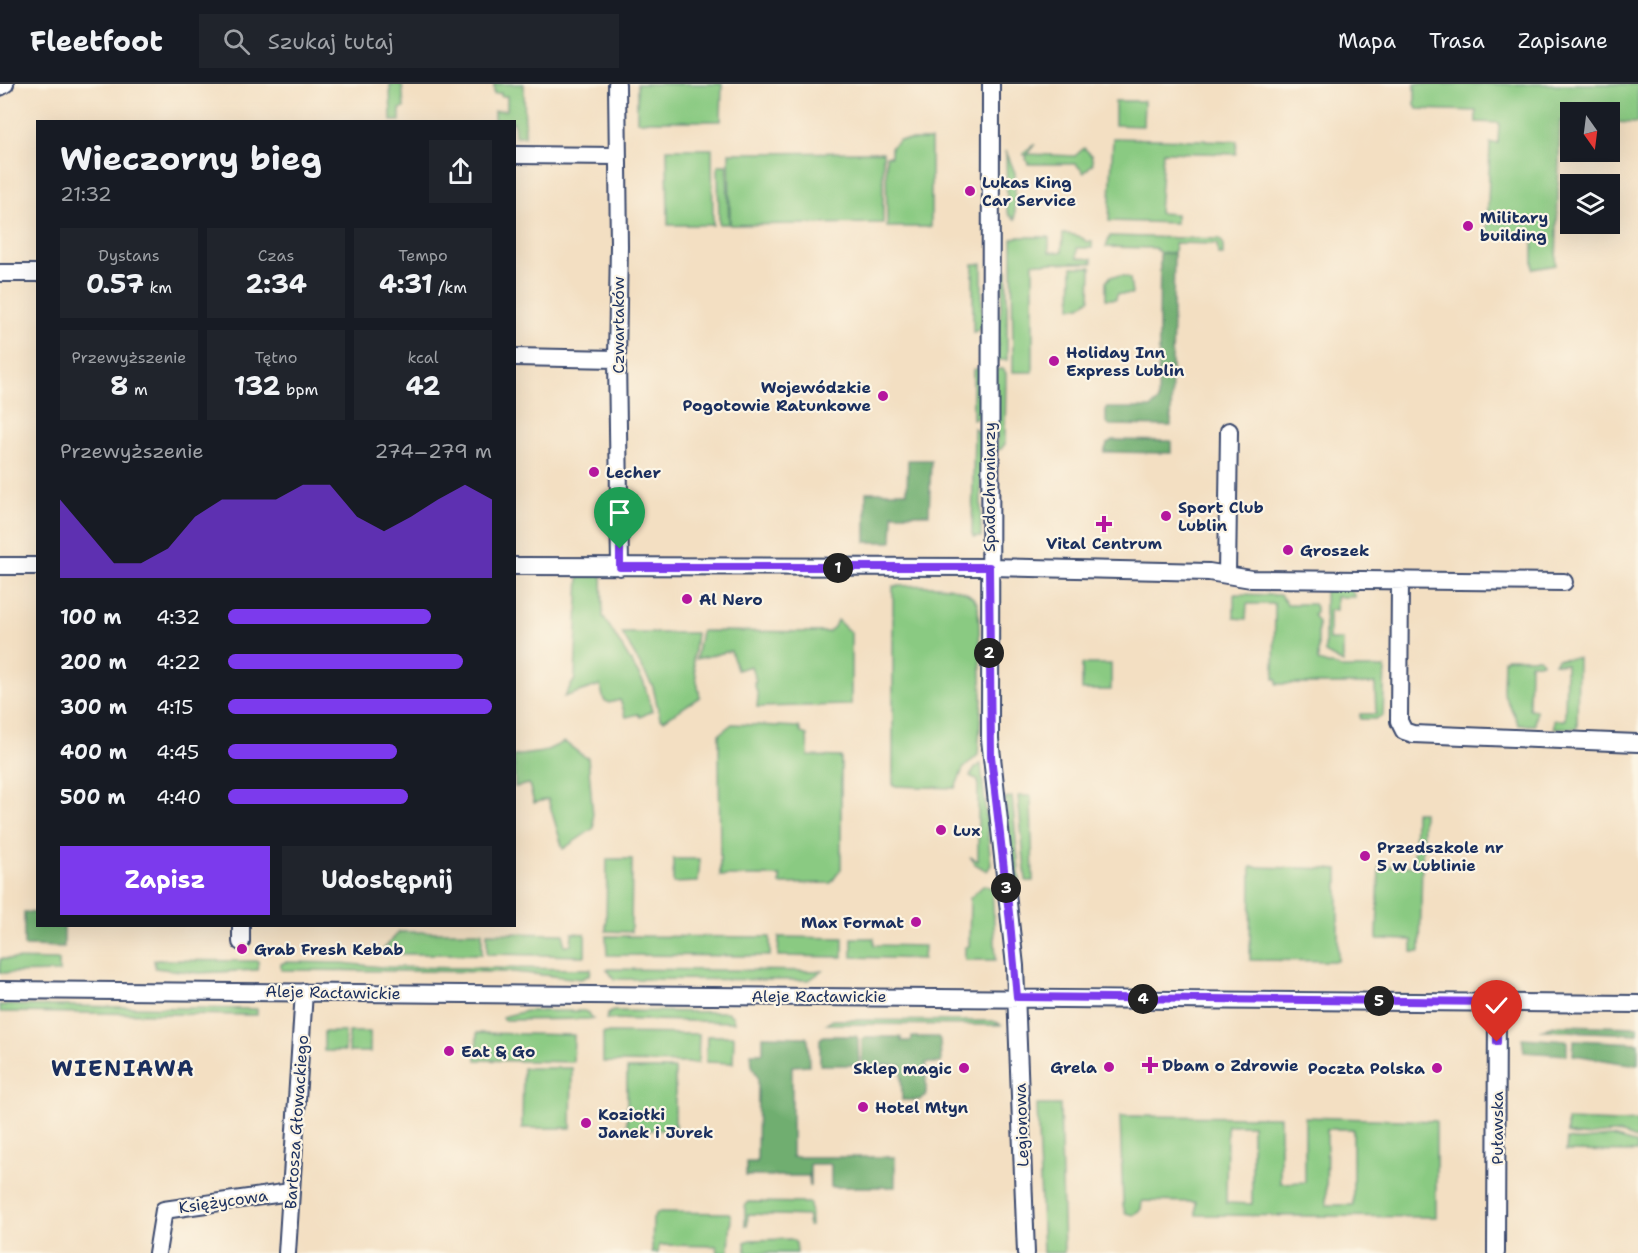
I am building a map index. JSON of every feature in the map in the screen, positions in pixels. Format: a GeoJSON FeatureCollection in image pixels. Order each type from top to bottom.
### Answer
{"type":"FeatureCollection","features":[{"type":"Feature","properties":{"kind":"street"},"geometry":{"type":"LineString","coordinates":[[0,87],[5,84]]}},
{"type":"Feature","properties":{"kind":"street","name":"Czwartaków"},"geometry":{"type":"LineString","coordinates":[[617,84],[620,567]]}},
{"type":"Feature","properties":{"kind":"street","name":"Spadochroniarzy"},"geometry":{"type":"LineString","coordinates":[[991,84],[989,567],[991,756],[1012,933],[1017,997]]}},
{"type":"Feature","properties":{"kind":"street"},"geometry":{"type":"LineString","coordinates":[[516,155],[617,156]]}},
{"type":"Feature","properties":{"kind":"street"},"geometry":{"type":"LineString","coordinates":[[0,273],[36,273]]}},
{"type":"Feature","properties":{"kind":"street"},"geometry":{"type":"LineString","coordinates":[[516,357],[617,359]]}},
{"type":"Feature","properties":{"kind":"street"},"geometry":{"type":"LineString","coordinates":[[1227,575],[1229,431]]}},
{"type":"Feature","properties":{"kind":"street"},"geometry":{"type":"LineString","coordinates":[[0,566],[36,566]]}},
{"type":"Feature","properties":{"kind":"street"},"geometry":{"type":"LineString","coordinates":[[516,566],[989,567],[1209,572],[1251,579],[1564,582]]}},
{"type":"Feature","properties":{"kind":"street"},"geometry":{"type":"LineString","coordinates":[[1400,580],[1399,721],[1404,730],[1413,734],[1638,743]]}},
{"type":"Feature","properties":{"kind":"street","name":"Aleje Racławickie"},"geometry":{"type":"LineString","coordinates":[[0,990],[1638,1004]]}},
{"type":"Feature","properties":{"kind":"street","name":"Bartosza Głowackiego"},"geometry":{"type":"LineString","coordinates":[[287,1253],[304,992]]}},
{"type":"Feature","properties":{"kind":"street","name":"Legionowa"},"geometry":{"type":"LineString","coordinates":[[1017,997],[1026,1253]]}},
{"type":"Feature","properties":{"kind":"street","name":"Puławska"},"geometry":{"type":"LineString","coordinates":[[1496,1253],[1497,1002]]}},
{"type":"Feature","properties":{"kind":"street","name":"Księżycowa"},"geometry":{"type":"LineString","coordinates":[[157,1253],[164,1210],[290,1192]]}},
{"type":"Feature","properties":{"kind":"green space"},"geometry":{"type":"Polygon","coordinates":[[[390,84],[402,84],[404,108],[400,109],[400,120],[391,120],[390,84]]]}},
{"type":"Feature","properties":{"kind":"green space"},"geometry":{"type":"Polygon","coordinates":[[[494,84],[524,84],[525,136],[516,136],[516,120],[494,120],[494,111],[507,110],[507,96],[501,96],[501,93],[494,94],[494,84]]]}},
{"type":"Feature","properties":{"kind":"green space"},"geometry":{"type":"Polygon","coordinates":[[[637,84],[722,84],[721,121],[637,121],[637,84]]]}},
{"type":"Feature","properties":{"kind":"green space"},"geometry":{"type":"Polygon","coordinates":[[[1415,84],[1638,84],[1638,123],[1620,122],[1620,102],[1560,102],[1556,265],[1533,269],[1533,236],[1487,235],[1490,143],[1498,143],[1499,123],[1476,122],[1476,111],[1417,109],[1415,84]]]}},
{"type":"Feature","properties":{"kind":"green space"},"geometry":{"type":"Polygon","coordinates":[[[1115,101],[1144,101],[1143,126],[1115,125],[1115,101]]]}},
{"type":"Feature","properties":{"kind":"green space"},"geometry":{"type":"Polygon","coordinates":[[[1113,138],[1237,141],[1236,154],[1163,152],[1159,213],[1176,214],[1176,223],[1109,221],[1113,138]]]}},
{"type":"Feature","properties":{"kind":"green space"},"geometry":{"type":"Polygon","coordinates":[[[899,140],[931,140],[931,227],[887,227],[886,156],[891,156],[891,147],[899,140]]]}},
{"type":"Feature","properties":{"kind":"green space"},"geometry":{"type":"Polygon","coordinates":[[[1035,144],[1027,154],[1075,156],[1084,148],[1091,155],[1093,163],[1084,173],[1076,164],[1028,164],[1027,155],[1024,155],[1024,152],[1035,144]]]}},
{"type":"Feature","properties":{"kind":"green space"},"geometry":{"type":"Polygon","coordinates":[[[667,149],[712,149],[713,225],[668,225],[667,149]]]}},
{"type":"Feature","properties":{"kind":"green space"},"geometry":{"type":"Polygon","coordinates":[[[1006,151],[1015,173],[1015,219],[1009,215],[1007,209],[1006,151]]]}},
{"type":"Feature","properties":{"kind":"green space"},"geometry":{"type":"Polygon","coordinates":[[[883,152],[883,223],[730,225],[729,153],[883,152]]]}},
{"type":"Feature","properties":{"kind":"green space"},"geometry":{"type":"Polygon","coordinates":[[[718,165],[727,165],[729,224],[719,224],[718,165]]]}},
{"type":"Feature","properties":{"kind":"green space"},"geometry":{"type":"Polygon","coordinates":[[[1063,234],[1076,235],[1087,242],[1092,242],[1092,248],[1077,248],[1077,258],[1092,259],[1092,263],[1033,263],[1033,372],[1013,372],[1012,239],[1049,237],[1049,252],[1062,252],[1063,234]]]}},
{"type":"Feature","properties":{"kind":"green space"},"geometry":{"type":"Polygon","coordinates":[[[1110,236],[1219,239],[1223,243],[1223,255],[1218,255],[1217,244],[1175,243],[1174,253],[1160,253],[1155,248],[1106,247],[1110,236]]]}},
{"type":"Feature","properties":{"kind":"green space"},"geometry":{"type":"Polygon","coordinates":[[[1160,253],[1174,253],[1171,426],[1109,425],[1106,421],[1106,408],[1151,408],[1158,401],[1160,253]]]}},
{"type":"Feature","properties":{"kind":"green space"},"geometry":{"type":"Polygon","coordinates":[[[973,264],[982,264],[982,325],[973,333],[973,264]]]}},
{"type":"Feature","properties":{"kind":"green space"},"geometry":{"type":"Polygon","coordinates":[[[1072,267],[1091,267],[1090,299],[1080,306],[1071,308],[1072,267]]]}},
{"type":"Feature","properties":{"kind":"green space"},"geometry":{"type":"Polygon","coordinates":[[[1005,270],[1007,270],[1007,360],[998,360],[998,335],[1005,270]]]}},
{"type":"Feature","properties":{"kind":"green space"},"geometry":{"type":"Polygon","coordinates":[[[1111,276],[1130,278],[1132,294],[1117,294],[1116,299],[1106,299],[1106,282],[1111,276]]]}},
{"type":"Feature","properties":{"kind":"green space"},"geometry":{"type":"Polygon","coordinates":[[[981,367],[981,412],[979,417],[973,419],[973,370],[981,367]]]}},
{"type":"Feature","properties":{"kind":"green space"},"geometry":{"type":"Polygon","coordinates":[[[996,369],[1003,369],[1006,373],[1005,444],[997,450],[996,369]]]}},
{"type":"Feature","properties":{"kind":"green space"},"geometry":{"type":"Polygon","coordinates":[[[974,428],[981,439],[981,537],[974,537],[972,534],[974,428]]]}},
{"type":"Feature","properties":{"kind":"green space"},"geometry":{"type":"Polygon","coordinates":[[[1113,440],[1171,441],[1171,453],[1104,452],[1107,444],[1113,440]]]}},
{"type":"Feature","properties":{"kind":"green space"},"geometry":{"type":"Polygon","coordinates":[[[908,460],[931,460],[929,514],[893,514],[892,542],[866,542],[866,492],[907,492],[908,460]]]}},
{"type":"Feature","properties":{"kind":"green space"},"geometry":{"type":"Polygon","coordinates":[[[579,574],[602,574],[603,616],[644,683],[652,711],[640,717],[638,714],[626,717],[620,700],[609,703],[604,700],[600,685],[564,697],[575,679],[579,574]]]}},
{"type":"Feature","properties":{"kind":"green space"},"geometry":{"type":"Polygon","coordinates":[[[927,585],[952,588],[963,591],[978,605],[982,698],[978,755],[963,769],[955,788],[893,786],[893,586],[927,585]]]}},
{"type":"Feature","properties":{"kind":"green space"},"geometry":{"type":"Polygon","coordinates":[[[1325,587],[1346,588],[1355,597],[1336,597],[1336,610],[1329,610],[1329,640],[1343,640],[1343,663],[1325,653],[1325,587]]]}},
{"type":"Feature","properties":{"kind":"green space"},"geometry":{"type":"Polygon","coordinates":[[[1234,594],[1280,595],[1287,604],[1314,604],[1316,613],[1313,614],[1318,623],[1318,661],[1341,668],[1385,668],[1383,716],[1375,719],[1360,719],[1360,714],[1376,714],[1375,684],[1277,684],[1277,679],[1274,679],[1275,604],[1247,604],[1246,619],[1234,618],[1234,594]]]}},
{"type":"Feature","properties":{"kind":"green space"},"geometry":{"type":"Polygon","coordinates":[[[837,620],[851,633],[851,705],[757,707],[758,696],[754,682],[756,681],[751,666],[737,670],[731,651],[696,659],[701,631],[828,632],[837,620]]]}},
{"type":"Feature","properties":{"kind":"green space"},"geometry":{"type":"Polygon","coordinates":[[[622,633],[696,633],[693,660],[700,697],[664,720],[660,718],[653,687],[622,633]]]}},
{"type":"Feature","properties":{"kind":"green space"},"geometry":{"type":"Polygon","coordinates":[[[1507,658],[1539,658],[1541,660],[1542,663],[1530,663],[1529,709],[1536,710],[1535,725],[1519,725],[1503,692],[1504,660],[1507,658]]]}},
{"type":"Feature","properties":{"kind":"green space"},"geometry":{"type":"Polygon","coordinates":[[[1578,658],[1577,728],[1554,728],[1554,720],[1565,720],[1566,664],[1554,663],[1557,659],[1578,658]]]}},
{"type":"Feature","properties":{"kind":"green space"},"geometry":{"type":"Polygon","coordinates":[[[1082,664],[1111,664],[1111,690],[1082,690],[1082,664]]]}},
{"type":"Feature","properties":{"kind":"green space"},"geometry":{"type":"Polygon","coordinates":[[[732,724],[799,727],[801,733],[807,735],[808,756],[841,757],[841,869],[831,883],[780,884],[780,876],[720,876],[719,734],[732,724]]]}},
{"type":"Feature","properties":{"kind":"green space"},"geometry":{"type":"Polygon","coordinates":[[[564,742],[588,758],[594,828],[563,849],[548,799],[534,803],[529,784],[516,787],[516,756],[543,752],[564,742]]]}},
{"type":"Feature","properties":{"kind":"green space"},"geometry":{"type":"Polygon","coordinates":[[[981,764],[991,865],[987,871],[975,864],[970,857],[978,861],[978,780],[970,776],[981,764]]]}},
{"type":"Feature","properties":{"kind":"green space"},"geometry":{"type":"Polygon","coordinates":[[[1018,796],[1031,796],[1033,881],[1026,881],[1018,796]]]}},
{"type":"Feature","properties":{"kind":"green space"},"geometry":{"type":"Polygon","coordinates":[[[1012,797],[1020,881],[1014,877],[1005,798],[1012,797]]]}},
{"type":"Feature","properties":{"kind":"green space"},"geometry":{"type":"Polygon","coordinates":[[[1415,812],[1423,812],[1420,952],[1412,952],[1412,940],[1377,939],[1379,866],[1414,866],[1415,812]]]}},
{"type":"Feature","properties":{"kind":"green space"},"geometry":{"type":"Polygon","coordinates":[[[607,859],[632,859],[631,932],[606,931],[607,859]]]}},
{"type":"Feature","properties":{"kind":"green space"},"geometry":{"type":"Polygon","coordinates":[[[673,859],[700,859],[698,882],[673,883],[673,859]]]}},
{"type":"Feature","properties":{"kind":"green space"},"geometry":{"type":"Polygon","coordinates":[[[1251,867],[1338,869],[1338,961],[1250,960],[1251,867]]]}},
{"type":"Feature","properties":{"kind":"green space"},"geometry":{"type":"Polygon","coordinates":[[[984,885],[992,888],[996,960],[965,960],[965,947],[969,946],[970,898],[984,885]]]}},
{"type":"Feature","properties":{"kind":"green space"},"geometry":{"type":"Polygon","coordinates":[[[24,912],[36,913],[36,927],[64,927],[64,947],[24,946],[24,912]]]}},
{"type":"Feature","properties":{"kind":"green space"},"geometry":{"type":"Polygon","coordinates":[[[399,932],[482,932],[482,954],[379,954],[399,932]]]}},
{"type":"Feature","properties":{"kind":"green space"},"geometry":{"type":"Polygon","coordinates":[[[487,933],[564,934],[564,945],[571,945],[572,933],[585,934],[585,956],[487,954],[487,933]]]}},
{"type":"Feature","properties":{"kind":"green space"},"geometry":{"type":"Polygon","coordinates":[[[606,936],[770,937],[770,956],[607,955],[606,936]]]}},
{"type":"Feature","properties":{"kind":"green space"},"geometry":{"type":"Polygon","coordinates":[[[779,937],[843,938],[843,957],[778,956],[779,937]]]}},
{"type":"Feature","properties":{"kind":"green space"},"geometry":{"type":"Polygon","coordinates":[[[852,938],[874,938],[874,945],[924,946],[923,959],[852,957],[852,938]]]}},
{"type":"Feature","properties":{"kind":"green space"},"geometry":{"type":"Polygon","coordinates":[[[0,959],[59,960],[59,972],[0,973],[0,959]]]}},
{"type":"Feature","properties":{"kind":"green space"},"geometry":{"type":"Polygon","coordinates":[[[154,960],[258,961],[258,970],[198,973],[155,968],[154,960]]]}},
{"type":"Feature","properties":{"kind":"green space"},"geometry":{"type":"Polygon","coordinates":[[[285,962],[342,963],[381,967],[591,969],[590,975],[581,979],[514,972],[281,970],[281,964],[285,962]]]}},
{"type":"Feature","properties":{"kind":"green space"},"geometry":{"type":"Polygon","coordinates":[[[607,969],[822,971],[809,980],[614,979],[607,969]]]}},
{"type":"Feature","properties":{"kind":"green space"},"geometry":{"type":"Polygon","coordinates":[[[0,1005],[257,1009],[257,1015],[0,1012],[0,1005]]]}},
{"type":"Feature","properties":{"kind":"green space"},"geometry":{"type":"Polygon","coordinates":[[[526,1011],[584,1011],[589,1013],[593,1019],[503,1020],[502,1017],[526,1011]]]}},
{"type":"Feature","properties":{"kind":"green space"},"geometry":{"type":"Polygon","coordinates":[[[613,1011],[727,1012],[733,1017],[734,1022],[606,1019],[613,1011]]]}},
{"type":"Feature","properties":{"kind":"green space"},"geometry":{"type":"Polygon","coordinates":[[[833,1020],[993,1021],[1002,1025],[826,1024],[833,1020]]]}},
{"type":"Feature","properties":{"kind":"green space"},"geometry":{"type":"Polygon","coordinates":[[[1559,1025],[1638,1027],[1638,1034],[1539,1030],[1559,1025]]]}},
{"type":"Feature","properties":{"kind":"green space"},"geometry":{"type":"Polygon","coordinates":[[[324,1032],[345,1032],[345,1051],[324,1051],[324,1032]]]}},
{"type":"Feature","properties":{"kind":"green space"},"geometry":{"type":"Polygon","coordinates":[[[349,1032],[370,1032],[370,1052],[349,1052],[349,1032]]]}},
{"type":"Feature","properties":{"kind":"green space"},"geometry":{"type":"Polygon","coordinates":[[[477,1033],[574,1035],[573,1062],[476,1060],[477,1033]]]}},
{"type":"Feature","properties":{"kind":"green space"},"geometry":{"type":"Polygon","coordinates":[[[603,1033],[699,1034],[698,1063],[603,1062],[603,1033]]]}},
{"type":"Feature","properties":{"kind":"green space"},"geometry":{"type":"Polygon","coordinates":[[[707,1036],[734,1036],[733,1063],[706,1062],[707,1036]]]}},
{"type":"Feature","properties":{"kind":"green space"},"geometry":{"type":"Polygon","coordinates":[[[763,1036],[806,1037],[808,1040],[809,1065],[792,1066],[792,1157],[895,1157],[895,1187],[831,1187],[831,1164],[810,1164],[810,1187],[809,1176],[746,1176],[746,1162],[757,1162],[758,1078],[752,1065],[751,1053],[763,1053],[763,1036]]]}},
{"type":"Feature","properties":{"kind":"green space"},"geometry":{"type":"Polygon","coordinates":[[[823,1036],[856,1036],[859,1065],[820,1065],[820,1039],[823,1036]]]}},
{"type":"Feature","properties":{"kind":"green space"},"geometry":{"type":"Polygon","coordinates":[[[865,1037],[901,1037],[901,1041],[911,1041],[912,1037],[938,1037],[941,1063],[926,1063],[926,1096],[919,1100],[902,1100],[901,1065],[862,1065],[862,1039],[865,1037]]]}},
{"type":"Feature","properties":{"kind":"green space"},"geometry":{"type":"Polygon","coordinates":[[[1522,1038],[1567,1041],[1567,1055],[1524,1052],[1522,1038]]]}},
{"type":"Feature","properties":{"kind":"green space"},"geometry":{"type":"Polygon","coordinates":[[[1574,1040],[1638,1043],[1638,1064],[1573,1055],[1574,1040]]]}},
{"type":"Feature","properties":{"kind":"green space"},"geometry":{"type":"Polygon","coordinates":[[[523,1068],[572,1068],[571,1128],[522,1128],[523,1068]]]}},
{"type":"Feature","properties":{"kind":"green space"},"geometry":{"type":"Polygon","coordinates":[[[627,1069],[675,1069],[675,1130],[627,1130],[627,1069]]]}},
{"type":"Feature","properties":{"kind":"green space"},"geometry":{"type":"Polygon","coordinates":[[[1037,1105],[1060,1105],[1064,1253],[1043,1253],[1037,1105]]]}},
{"type":"Feature","properties":{"kind":"green space"},"geometry":{"type":"Polygon","coordinates":[[[1120,1116],[1280,1117],[1280,1183],[1305,1182],[1305,1117],[1436,1121],[1436,1217],[1196,1215],[1196,1202],[1142,1201],[1141,1209],[1133,1215],[1125,1213],[1120,1116]],[[1227,1125],[1226,1203],[1252,1204],[1252,1125],[1227,1125]],[[1327,1129],[1326,1205],[1353,1205],[1353,1129],[1327,1129]]]}},
{"type":"Feature","properties":{"kind":"green space"},"geometry":{"type":"Polygon","coordinates":[[[1567,1120],[1638,1121],[1637,1140],[1617,1133],[1585,1136],[1567,1134],[1567,1120]]]}},
{"type":"Feature","properties":{"kind":"green space"},"geometry":{"type":"Polygon","coordinates":[[[1612,1137],[1634,1143],[1637,1145],[1637,1152],[1566,1151],[1567,1139],[1612,1137]]]}},
{"type":"Feature","properties":{"kind":"green space"},"geometry":{"type":"Polygon","coordinates":[[[749,1202],[810,1203],[811,1226],[808,1226],[808,1216],[748,1214],[747,1225],[745,1225],[745,1206],[749,1202]]]}},
{"type":"Feature","properties":{"kind":"green space"},"geometry":{"type":"Polygon","coordinates":[[[658,1212],[729,1213],[731,1216],[729,1252],[718,1253],[717,1246],[659,1245],[658,1253],[652,1253],[653,1218],[658,1212]]]}},
{"type":"Feature","properties":{"kind":"green space"},"geometry":{"type":"Polygon","coordinates":[[[791,1239],[796,1243],[797,1253],[746,1253],[745,1242],[750,1240],[791,1239]]]}},
{"type":"Feature","properties":{"kind":"place","name":"Lukas King Car Service"},"geometry":{"type":"Point","coordinates":[970,191]}},
{"type":"Feature","properties":{"kind":"place","name":"Military building"},"geometry":{"type":"Point","coordinates":[1468,226]}},
{"type":"Feature","properties":{"kind":"place","name":"Holiday Inn Express Lublin"},"geometry":{"type":"Point","coordinates":[1054,361]}},
{"type":"Feature","properties":{"kind":"place","name":"Wojewódzkie Pogotowie Ratunkowe"},"geometry":{"type":"Point","coordinates":[883,396]}},
{"type":"Feature","properties":{"kind":"place","name":"Lecher"},"geometry":{"type":"Point","coordinates":[594,472]}},
{"type":"Feature","properties":{"kind":"place","name":"Sport Club Lublin"},"geometry":{"type":"Point","coordinates":[1166,516]}},
{"type":"Feature","properties":{"kind":"place","name":"Vital Centrum"},"geometry":{"type":"Point","coordinates":[1104,524]}},
{"type":"Feature","properties":{"kind":"place","name":"Groszek"},"geometry":{"type":"Point","coordinates":[1288,550]}},
{"type":"Feature","properties":{"kind":"place","name":"Al Nero"},"geometry":{"type":"Point","coordinates":[687,599]}},
{"type":"Feature","properties":{"kind":"place","name":"Lux"},"geometry":{"type":"Point","coordinates":[941,830]}},
{"type":"Feature","properties":{"kind":"place","name":"Przedszkole nr 5 w Lublinie"},"geometry":{"type":"Point","coordinates":[1365,856]}},
{"type":"Feature","properties":{"kind":"place","name":"Max Format"},"geometry":{"type":"Point","coordinates":[916,922]}},
{"type":"Feature","properties":{"kind":"place","name":"Grab Fresh Kebab"},"geometry":{"type":"Point","coordinates":[242,949]}},
{"type":"Feature","properties":{"kind":"place","name":"Eat & Go"},"geometry":{"type":"Point","coordinates":[449,1051]}},
{"type":"Feature","properties":{"kind":"place","name":"Dbam o Zdrowie"},"geometry":{"type":"Point","coordinates":[1150,1065]}},
{"type":"Feature","properties":{"kind":"place","name":"Grela"},"geometry":{"type":"Point","coordinates":[1109,1067]}},
{"type":"Feature","properties":{"kind":"place","name":"Sklep magic"},"geometry":{"type":"Point","coordinates":[964,1068]}},
{"type":"Feature","properties":{"kind":"place","name":"Poczta Polska"},"geometry":{"type":"Point","coordinates":[1437,1068]}},
{"type":"Feature","properties":{"kind":"place","name":"Hotel Młyn"},"geometry":{"type":"Point","coordinates":[863,1107]}},
{"type":"Feature","properties":{"kind":"place","name":"Koziołki Janek i Jurek"},"geometry":{"type":"Point","coordinates":[586,1123]}},
{"type":"Feature","properties":{"kind":"district","name":"WIENIAWA"},"geometry":{"type":"Point","coordinates":[123,1068]}},
{"type":"Feature","properties":{"kind":"route"},"geometry":{"type":"LineString","coordinates":[[620,549],[620,567],[989,567],[988,679],[991,756],[1017,997],[1497,1002],[1497,1042]]}}]}
